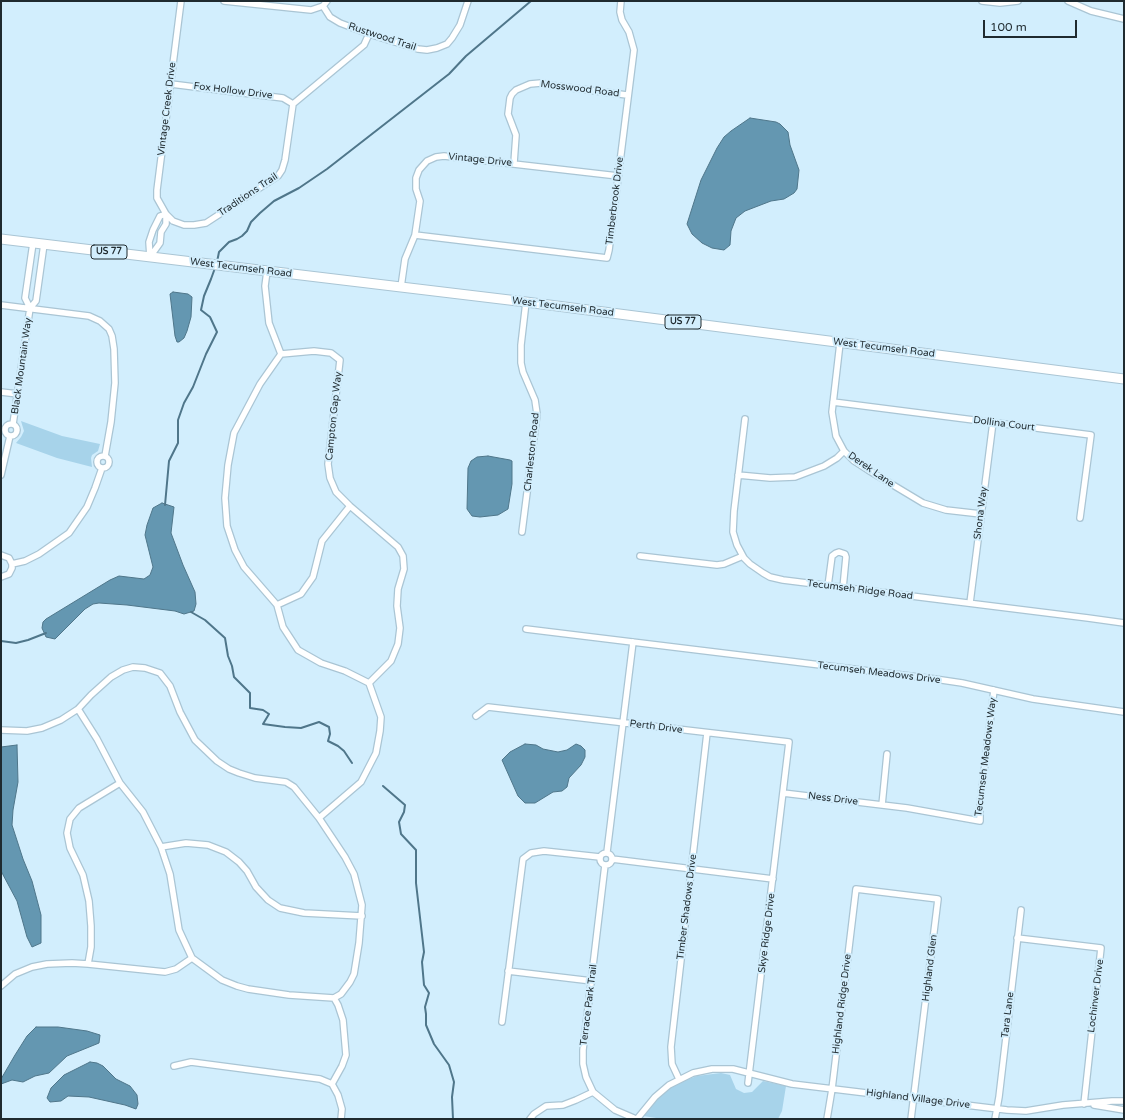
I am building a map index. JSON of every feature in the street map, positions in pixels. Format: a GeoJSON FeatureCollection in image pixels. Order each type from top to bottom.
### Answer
{"type":"FeatureCollection","features":[{"type":"Feature","properties":{"kind":"main road","name":"West Tecumseh Road"},"geometry":{"type":"LineString","coordinates":[[1,239],[526,302],[1124,379]]}},
{"type":"Feature","properties":{"kind":"street","name":"Vintage Creek Drive"},"geometry":{"type":"LineString","coordinates":[[166,214],[157,198],[157,190],[181,1]]}},
{"type":"Feature","properties":{"kind":"street"},"geometry":{"type":"LineString","coordinates":[[224,1],[311,10],[323,6],[327,1]]}},
{"type":"Feature","properties":{"kind":"street","name":"Rustwood Trail"},"geometry":{"type":"LineString","coordinates":[[323,6],[330,17],[340,24],[418,49],[427,50],[447,44],[457,32],[468,1]]}},
{"type":"Feature","properties":{"kind":"street","name":"Timberbrook Drive"},"geometry":{"type":"LineString","coordinates":[[415,235],[607,258],[634,50],[633,43],[622,20],[620,1]]}},
{"type":"Feature","properties":{"kind":"street"},"geometry":{"type":"LineString","coordinates":[[982,1],[1000,3],[1018,1]]}},
{"type":"Feature","properties":{"kind":"street"},"geometry":{"type":"LineString","coordinates":[[1068,1],[1091,11],[1124,19]]}},
{"type":"Feature","properties":{"kind":"street"},"geometry":{"type":"LineString","coordinates":[[293,104],[364,46],[369,34]]}},
{"type":"Feature","properties":{"kind":"street","name":"Mosswood Road"},"geometry":{"type":"LineString","coordinates":[[514,163],[516,135],[508,114],[510,98],[516,90],[530,84],[540,83],[628,95]]}},
{"type":"Feature","properties":{"kind":"street","name":"Fox Hollow Drive"},"geometry":{"type":"LineString","coordinates":[[171,84],[283,98],[293,104]]}},
{"type":"Feature","properties":{"kind":"street","name":"Traditions Trail"},"geometry":{"type":"LineString","coordinates":[[166,214],[174,221],[184,225],[194,226],[206,223],[278,176],[286,160],[293,104]]}},
{"type":"Feature","properties":{"kind":"street","name":"Vintage Drive"},"geometry":{"type":"LineString","coordinates":[[401,287],[405,259],[415,235],[420,201],[416,189],[416,178],[419,170],[427,161],[436,157],[444,156],[618,176]]}},
{"type":"Feature","properties":{"kind":"street"},"geometry":{"type":"LineString","coordinates":[[166,214],[166,224],[161,232],[160,243],[150,257],[152,230],[160,216],[166,214]]}},
{"type":"Feature","properties":{"kind":"street","name":"Black Mountain Way"},"geometry":{"type":"LineString","coordinates":[[30,308],[25,298],[33,243]]}},
{"type":"Feature","properties":{"kind":"street","name":"Black Mountain Way"},"geometry":{"type":"LineString","coordinates":[[1,475],[10,436],[6,434],[5,429],[8,425],[13,424],[30,308],[36,301],[44,244]]}},
{"type":"Feature","properties":{"kind":"street"},"geometry":{"type":"LineString","coordinates":[[267,271],[265,286],[269,323],[281,354],[260,384],[234,433],[228,466],[225,498],[227,526],[235,550],[244,567],[277,604],[283,627],[298,650],[321,663],[345,671],[368,683],[381,717],[376,753],[361,782],[319,818]]}},
{"type":"Feature","properties":{"kind":"street","name":"Charleston Road"},"geometry":{"type":"LineString","coordinates":[[522,532],[537,414],[535,400],[523,372],[521,363],[521,345],[526,302]]}},
{"type":"Feature","properties":{"kind":"street"},"geometry":{"type":"LineString","coordinates":[[1,305],[89,316],[100,321],[109,330],[112,336],[114,349],[114,383],[111,422],[105,456],[101,456],[97,461],[98,465],[102,468],[87,507],[69,533],[39,554],[25,561],[12,564]]}},
{"type":"Feature","properties":{"kind":"street","name":"Derek Lane"},"geometry":{"type":"LineString","coordinates":[[840,342],[832,412],[834,429],[839,443],[844,451],[854,461],[923,504],[936,508],[981,514]]}},
{"type":"Feature","properties":{"kind":"street","name":"Campton Gap Way"},"geometry":{"type":"LineString","coordinates":[[281,354],[314,351],[331,353],[340,360],[328,464],[330,478],[336,492],[398,547],[403,556],[404,569],[398,589],[397,606],[400,628],[398,644],[391,661],[368,683]]}},
{"type":"Feature","properties":{"kind":"street"},"geometry":{"type":"LineString","coordinates":[[1,392],[18,394]]}},
{"type":"Feature","properties":{"kind":"street","name":"Dollina Court"},"geometry":{"type":"LineString","coordinates":[[833,402],[1091,435],[1080,518]]}},
{"type":"Feature","properties":{"kind":"street","name":"Tecumseh Ridge Road"},"geometry":{"type":"LineString","coordinates":[[745,419],[734,511],[733,532],[737,545],[743,556],[750,564],[770,577],[843,588],[1124,623]]}},
{"type":"Feature","properties":{"kind":"street","name":"Shona Way"},"geometry":{"type":"LineString","coordinates":[[970,603],[992,422]]}},
{"type":"Feature","properties":{"kind":"street"},"geometry":{"type":"LineString","coordinates":[[738,475],[770,478],[795,477],[824,466],[837,458],[844,451]]}},
{"type":"Feature","properties":{"kind":"street"},"geometry":{"type":"LineString","coordinates":[[277,604],[301,594],[313,577],[322,541],[350,506]]}},
{"type":"Feature","properties":{"kind":"street"},"geometry":{"type":"LineString","coordinates":[[828,586],[832,556],[839,552],[845,554],[846,557],[843,588]]}},
{"type":"Feature","properties":{"kind":"street"},"geometry":{"type":"LineString","coordinates":[[1,555],[9,558],[12,564],[9,574],[1,577]]}},
{"type":"Feature","properties":{"kind":"street"},"geometry":{"type":"LineString","coordinates":[[640,556],[717,565],[724,564],[743,556]]}},
{"type":"Feature","properties":{"kind":"street","name":"Tecumseh Meadows Drive"},"geometry":{"type":"LineString","coordinates":[[526,629],[935,679],[962,683],[1046,701],[1124,712]]}},
{"type":"Feature","properties":{"kind":"street"},"geometry":{"type":"LineString","coordinates":[[607,852],[632,642]]}},
{"type":"Feature","properties":{"kind":"street"},"geometry":{"type":"LineString","coordinates":[[1,730],[27,731],[42,728],[61,720],[78,709],[101,686],[123,670],[133,667],[145,668],[160,673],[170,686],[187,728],[194,740],[209,754],[229,769],[255,778],[286,782],[294,786],[319,818],[345,857],[354,874],[362,905],[362,916],[360,943],[354,974],[341,994],[334,998],[289,995],[248,989],[222,980],[192,958],[179,930],[170,874],[160,847],[142,812],[120,783],[97,739],[78,709]]}},
{"type":"Feature","properties":{"kind":"street","name":"Tecumseh Meadows Way"},"geometry":{"type":"LineString","coordinates":[[882,805],[980,821],[981,797],[994,690]]}},
{"type":"Feature","properties":{"kind":"street","name":"Perth Drive"},"geometry":{"type":"LineString","coordinates":[[476,716],[488,707],[789,742],[783,793]]}},
{"type":"Feature","properties":{"kind":"street","name":"Timber Shadows Drive"},"geometry":{"type":"LineString","coordinates":[[679,1079],[672,1064],[671,1047],[707,733]]}},
{"type":"Feature","properties":{"kind":"street"},"geometry":{"type":"LineString","coordinates":[[882,805],[887,754]]}},
{"type":"Feature","properties":{"kind":"street"},"geometry":{"type":"LineString","coordinates":[[88,964],[91,947],[89,901],[83,876],[70,848],[67,833],[70,819],[80,808],[120,783]]}},
{"type":"Feature","properties":{"kind":"street","name":"Ness Drive"},"geometry":{"type":"LineString","coordinates":[[783,793],[882,805]]}},
{"type":"Feature","properties":{"kind":"street","name":"Skye Ridge Drive"},"geometry":{"type":"LineString","coordinates":[[750,1074],[783,793]]}},
{"type":"Feature","properties":{"kind":"street"},"geometry":{"type":"LineString","coordinates":[[160,847],[186,842],[208,845],[226,852],[239,862],[247,871],[256,887],[268,900],[280,908],[304,913],[362,916]]}},
{"type":"Feature","properties":{"kind":"street"},"geometry":{"type":"LineString","coordinates":[[502,1022],[523,859],[531,853],[544,851],[600,857],[602,854],[607,852]]}},
{"type":"Feature","properties":{"kind":"street"},"geometry":{"type":"LineString","coordinates":[[607,852],[611,855],[612,859]]}},
{"type":"Feature","properties":{"kind":"street"},"geometry":{"type":"LineString","coordinates":[[600,857],[601,862],[605,865],[610,864],[612,859]]}},
{"type":"Feature","properties":{"kind":"street"},"geometry":{"type":"LineString","coordinates":[[612,859],[773,879]]}},
{"type":"Feature","properties":{"kind":"street","name":"Terrace Park Trail"},"geometry":{"type":"LineString","coordinates":[[605,865],[583,1064],[586,1078],[593,1092],[615,1110],[636,1119]]}},
{"type":"Feature","properties":{"kind":"street","name":"Highland Ridge Drive"},"geometry":{"type":"LineString","coordinates":[[826,1119],[832,1089],[856,889]]}},
{"type":"Feature","properties":{"kind":"street","name":"Highland Glen"},"geometry":{"type":"LineString","coordinates":[[856,889],[938,899],[911,1119]]}},
{"type":"Feature","properties":{"kind":"street","name":"Tara Lane"},"geometry":{"type":"LineString","coordinates":[[995,1119],[1020,910]]}},
{"type":"Feature","properties":{"kind":"street","name":"Lochinver Drive"},"geometry":{"type":"LineString","coordinates":[[1017,938],[1101,948],[1086,1104]]}},
{"type":"Feature","properties":{"kind":"street"},"geometry":{"type":"LineString","coordinates":[[1,986],[15,974],[32,967],[47,964],[88,964],[165,972],[176,969],[192,958]]}},
{"type":"Feature","properties":{"kind":"street"},"geometry":{"type":"LineString","coordinates":[[508,971],[592,981]]}},
{"type":"Feature","properties":{"kind":"street"},"geometry":{"type":"LineString","coordinates":[[332,1084],[346,1055],[343,1020],[334,998]]}},
{"type":"Feature","properties":{"kind":"street"},"geometry":{"type":"LineString","coordinates":[[174,1066],[191,1062],[320,1079],[332,1084],[338,1095],[342,1109],[341,1119]]}},
{"type":"Feature","properties":{"kind":"street","name":"Highland Village Drive"},"geometry":{"type":"LineString","coordinates":[[636,1119],[655,1097],[669,1085],[694,1072],[712,1069],[733,1069],[783,1083],[997,1109],[1026,1111],[1063,1105],[1124,1101]]}},
{"type":"Feature","properties":{"kind":"street"},"geometry":{"type":"LineString","coordinates":[[748,1083],[750,1074]]}},
{"type":"Feature","properties":{"kind":"street"},"geometry":{"type":"LineString","coordinates":[[530,1119],[534,1114],[546,1106],[563,1105],[593,1092]]}},
{"type":"Feature","properties":{"kind":"street","name":"Highland Village Drive"},"geometry":{"type":"LineString","coordinates":[[1086,1104],[1124,1110]]}},
{"type":"Feature","properties":{"kind":"shaded area"},"geometry":{"type":"Polygon","coordinates":[[[750,118],[776,122],[788,132],[790,145],[799,170],[797,189],[794,193],[784,199],[771,201],[745,211],[736,218],[731,231],[730,245],[724,250],[712,248],[702,243],[692,234],[687,224],[701,180],[717,148],[724,137],[750,118]]]}},
{"type":"Feature","properties":{"kind":"shaded area"},"geometry":{"type":"Polygon","coordinates":[[[173,292],[188,294],[192,297],[191,317],[187,331],[184,338],[179,342],[177,342],[175,336],[170,294],[173,292]]]}},
{"type":"Feature","properties":{"kind":"shaded area"},"geometry":{"type":"Polygon","coordinates":[[[21,421],[62,436],[100,444],[98,451],[92,455],[92,467],[57,458],[16,443],[24,431],[21,421]]]}},
{"type":"Feature","properties":{"kind":"shaded area"},"geometry":{"type":"Polygon","coordinates":[[[488,456],[512,461],[512,484],[508,509],[498,515],[480,517],[472,516],[467,509],[468,468],[471,461],[477,457],[488,456]]]}},
{"type":"Feature","properties":{"kind":"shaded area"},"geometry":{"type":"Polygon","coordinates":[[[162,503],[174,507],[171,533],[195,592],[196,604],[194,611],[184,614],[175,611],[127,605],[93,604],[85,609],[55,639],[46,637],[42,628],[43,622],[46,619],[110,580],[119,576],[144,579],[150,575],[153,567],[145,535],[153,508],[162,503]]]}},
{"type":"Feature","properties":{"kind":"shaded area"},"geometry":{"type":"Polygon","coordinates":[[[525,744],[536,745],[543,749],[558,752],[567,750],[576,744],[585,750],[585,757],[581,765],[569,778],[567,787],[562,791],[553,792],[535,803],[525,803],[518,796],[502,760],[510,752],[525,744]]]}},
{"type":"Feature","properties":{"kind":"shaded area"},"geometry":{"type":"Polygon","coordinates":[[[17,745],[18,782],[12,825],[32,881],[41,915],[41,943],[32,947],[27,937],[17,901],[1,871],[1,747],[17,745]]]}},
{"type":"Feature","properties":{"kind":"shaded area"},"geometry":{"type":"Polygon","coordinates":[[[36,1027],[58,1027],[87,1031],[100,1035],[99,1043],[67,1056],[49,1073],[35,1076],[23,1082],[12,1080],[1,1084],[1,1079],[15,1055],[27,1036],[36,1027]]]}},
{"type":"Feature","properties":{"kind":"shaded area"},"geometry":{"type":"Polygon","coordinates":[[[90,1062],[103,1066],[116,1079],[130,1086],[137,1095],[138,1104],[136,1109],[89,1097],[68,1096],[61,1101],[50,1102],[47,1098],[51,1088],[64,1075],[90,1062]]]}},
{"type":"Feature","properties":{"kind":"shaded area"},"geometry":{"type":"Polygon","coordinates":[[[721,1073],[730,1075],[736,1089],[744,1093],[752,1092],[763,1081],[786,1086],[782,1111],[778,1119],[663,1119],[643,1116],[659,1097],[677,1083],[697,1076],[721,1073]]]}},
{"type":"Feature","properties":{"kind":"waterway"},"geometry":{"type":"LineString","coordinates":[[217,262],[219,252],[229,242],[242,236],[247,231],[251,222],[274,201],[299,188],[327,169],[449,74],[466,56],[531,1]]}},
{"type":"Feature","properties":{"kind":"waterway"},"geometry":{"type":"LineString","coordinates":[[165,505],[169,461],[178,443],[178,420],[184,403],[193,387],[206,354],[217,332],[210,317],[201,310],[204,296],[215,268]]}},
{"type":"Feature","properties":{"kind":"waterway"},"geometry":{"type":"LineString","coordinates":[[191,612],[205,620],[225,638],[234,677],[250,693],[250,708],[263,710],[269,714],[263,724],[301,728],[319,722],[329,727],[330,734],[328,741],[344,751],[352,763]]}},
{"type":"Feature","properties":{"kind":"waterway"},"geometry":{"type":"LineString","coordinates":[[1,641],[16,643],[46,633]]}},
{"type":"Feature","properties":{"kind":"waterway"},"geometry":{"type":"LineString","coordinates":[[383,786],[405,805],[404,812],[399,822],[401,834],[416,850],[416,883],[424,952],[422,962],[424,985],[429,993],[425,1007],[426,1025],[434,1044],[449,1065],[454,1082],[452,1097],[453,1119]]}}]}
